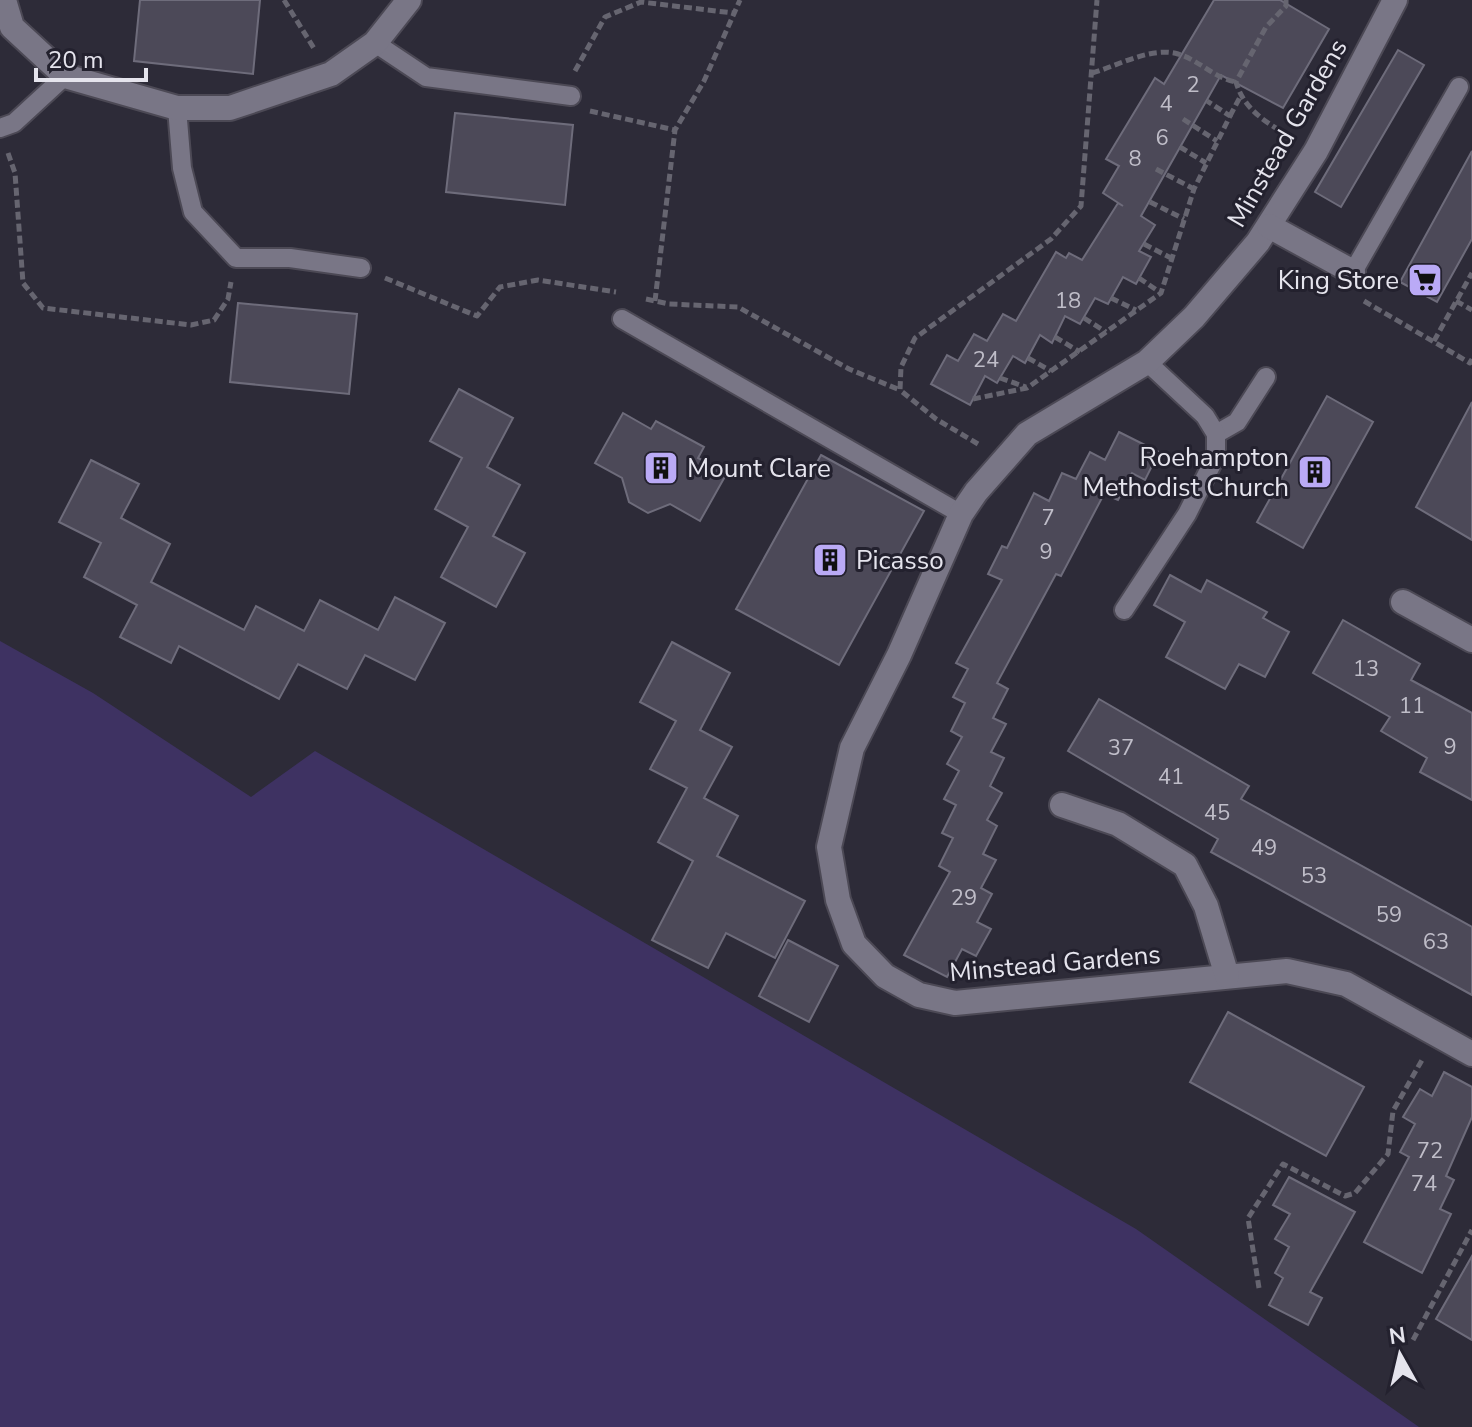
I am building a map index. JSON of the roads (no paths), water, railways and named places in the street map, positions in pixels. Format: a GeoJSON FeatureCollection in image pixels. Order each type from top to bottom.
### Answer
{"type":"FeatureCollection","features":[{"type":"Feature","properties":{"kind":"street"},"geometry":{"type":"LineString","coordinates":[[4,0],[12,27],[65,76],[177,108],[230,108],[331,74],[375,43],[409,0]]}},
{"type":"Feature","properties":{"kind":"street","name":"Minstead Gardens"},"geometry":{"type":"LineString","coordinates":[[1395,0],[1316,151],[1269,226],[1194,317],[1147,362],[1027,434],[996,466],[961,514],[899,655],[852,748],[829,847],[838,900],[854,944],[885,976],[919,995],[955,1003],[1287,971],[1346,984],[1472,1054]]}},
{"type":"Feature","properties":{"kind":"street"},"geometry":{"type":"LineString","coordinates":[[1269,226],[1353,272]]}},
{"type":"Feature","properties":{"kind":"street"},"geometry":{"type":"LineString","coordinates":[[1403,602],[1472,640]]}},
{"type":"Feature","properties":{"kind":"street"},"geometry":{"type":"LineString","coordinates":[[1062,805],[1118,824],[1185,865],[1206,906],[1227,976]]}},
{"type":"Feature","properties":{"kind":"lane"},"geometry":{"type":"LineString","coordinates":[[375,43],[426,77],[571,96]]}},
{"type":"Feature","properties":{"kind":"lane"},"geometry":{"type":"LineString","coordinates":[[3,138],[14,123],[65,76]]}},
{"type":"Feature","properties":{"kind":"lane"},"geometry":{"type":"LineString","coordinates":[[1353,272],[1459,87]]}},
{"type":"Feature","properties":{"kind":"lane"},"geometry":{"type":"LineString","coordinates":[[177,108],[182,168],[193,212],[236,258],[290,258],[361,268]]}},
{"type":"Feature","properties":{"kind":"lane"},"geometry":{"type":"LineString","coordinates":[[622,319],[961,514]]}},
{"type":"Feature","properties":{"kind":"lane"},"geometry":{"type":"LineString","coordinates":[[1124,610],[1207,479],[1216,456],[1216,434],[1192,401],[1147,362]]}},
{"type":"Feature","properties":{"kind":"lane"},"geometry":{"type":"LineString","coordinates":[[1216,434],[1237,422],[1266,377]]}},
{"type":"Feature","properties":{"kind":"place","name":"King Store"},"geometry":{"type":"Point","coordinates":[1425,280]}},
{"type":"Feature","properties":{"kind":"place","name":"Mount Clare"},"geometry":{"type":"Point","coordinates":[661,468]}},
{"type":"Feature","properties":{"kind":"place","name":"Roehampton Methodist Church"},"geometry":{"type":"Point","coordinates":[1315,472]}},
{"type":"Feature","properties":{"kind":"place","name":"Picasso"},"geometry":{"type":"Point","coordinates":[830,560]}}]}
